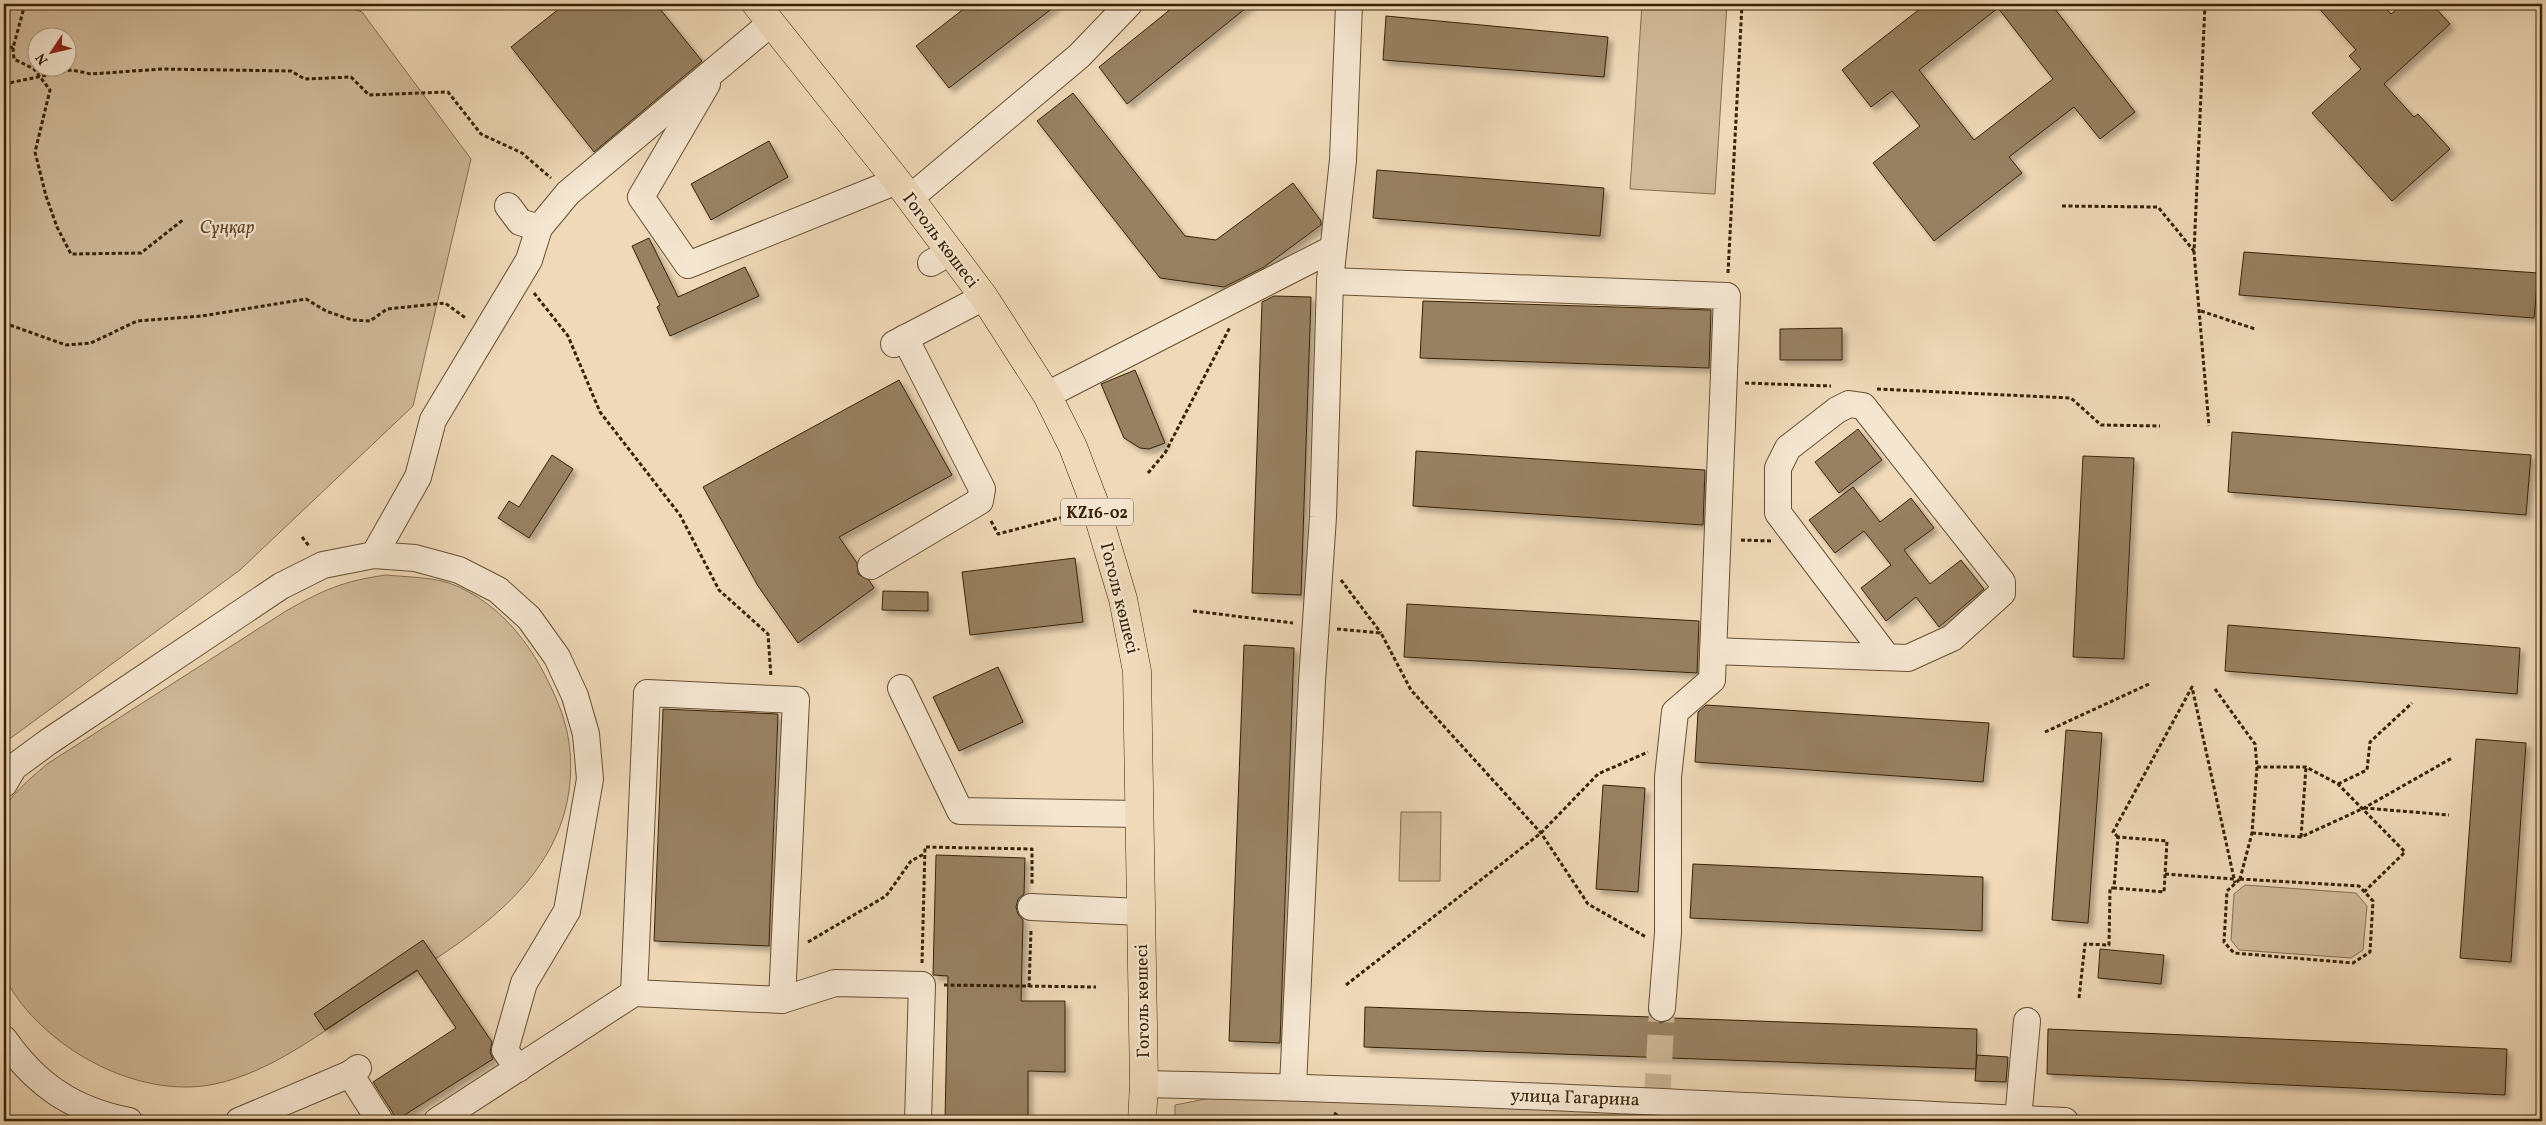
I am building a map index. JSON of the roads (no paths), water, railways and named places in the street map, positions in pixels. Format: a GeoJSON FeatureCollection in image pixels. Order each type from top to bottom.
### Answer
{"type":"FeatureCollection","features":[{"type":"Feature","properties":{"kind":"main road","name":"Гоголь көшесі"},"geometry":{"type":"LineString","coordinates":[[764,13],[904,189],[940,257],[984,297],[1047,395],[1073,447],[1094,502],[1110,550],[1132,635],[1137,671],[1144,1084],[1142,1121]]}},
{"type":"Feature","properties":{"kind":"street"},"geometry":{"type":"LineString","coordinates":[[717,68],[641,197],[688,265],[904,189],[1079,56],[1129,4]]}},
{"type":"Feature","properties":{"kind":"street"},"geometry":{"type":"LineString","coordinates":[[1293,1086],[1320,552],[1330,281],[1343,160],[1349,4]]}},
{"type":"Feature","properties":{"kind":"street"},"geometry":{"type":"LineString","coordinates":[[374,555],[418,477],[433,420],[529,260],[539,228],[568,193],[717,68],[764,13]]}},
{"type":"Feature","properties":{"kind":"street"},"geometry":{"type":"LineString","coordinates":[[508,206],[520,222],[539,228]]}},
{"type":"Feature","properties":{"kind":"street"},"geometry":{"type":"LineString","coordinates":[[1047,395],[1332,249]]}},
{"type":"Feature","properties":{"kind":"street"},"geometry":{"type":"LineString","coordinates":[[1330,281],[1726,296],[1712,680],[1675,712],[1668,777],[1666,948],[1662,1008]]}},
{"type":"Feature","properties":{"kind":"street"},"geometry":{"type":"LineString","coordinates":[[871,566],[980,501],[982,489],[900,341],[984,297]]}},
{"type":"Feature","properties":{"kind":"street"},"geometry":{"type":"LineString","coordinates":[[1713,651],[1908,658],[1952,638],[2002,593],[2002,582],[1863,406],[1849,404],[1837,410],[1788,448],[1778,468],[1778,513],[1887,657]]}},
{"type":"Feature","properties":{"kind":"street"},"geometry":{"type":"LineString","coordinates":[[4,784],[14,767],[48,742],[281,586],[324,565],[374,555],[415,558],[459,570],[498,590],[529,618],[557,657],[575,696],[586,734],[590,779],[567,911],[524,983],[505,1050],[518,1069]]}},
{"type":"Feature","properties":{"kind":"street"},"geometry":{"type":"LineString","coordinates":[[901,688],[960,811],[1139,814]]}},
{"type":"Feature","properties":{"kind":"street"},"geometry":{"type":"LineString","coordinates":[[634,993],[648,693],[796,700],[782,1000]]}},
{"type":"Feature","properties":{"kind":"street"},"geometry":{"type":"LineString","coordinates":[[1031,908],[1141,912]]}},
{"type":"Feature","properties":{"kind":"street"},"geometry":{"type":"LineString","coordinates":[[438,1121],[634,993],[782,1000],[836,983],[922,985],[918,1121]]}},
{"type":"Feature","properties":{"kind":"street"},"geometry":{"type":"LineString","coordinates":[[2018,1119],[2028,1022]]}},
{"type":"Feature","properties":{"kind":"street"},"geometry":{"type":"LineString","coordinates":[[4,1039],[42,1083],[73,1104],[106,1117],[129,1121]]}},
{"type":"Feature","properties":{"kind":"street"},"geometry":{"type":"LineString","coordinates":[[240,1121],[354,1071],[380,1121]]}},
{"type":"Feature","properties":{"kind":"street","name":"улица Гагарина"},"geometry":{"type":"LineString","coordinates":[[1144,1084],[1293,1086],[1657,1100],[2066,1121]]}},
{"type":"Feature","properties":{"kind":"tunnel"},"geometry":{"type":"LineString","coordinates":[[1657,1100],[1662,1008]]}},
{"type":"Feature","properties":{"kind":"park label","name":"Сұңқар"},"geometry":{"type":"Point","coordinates":[227,227]}}]}
